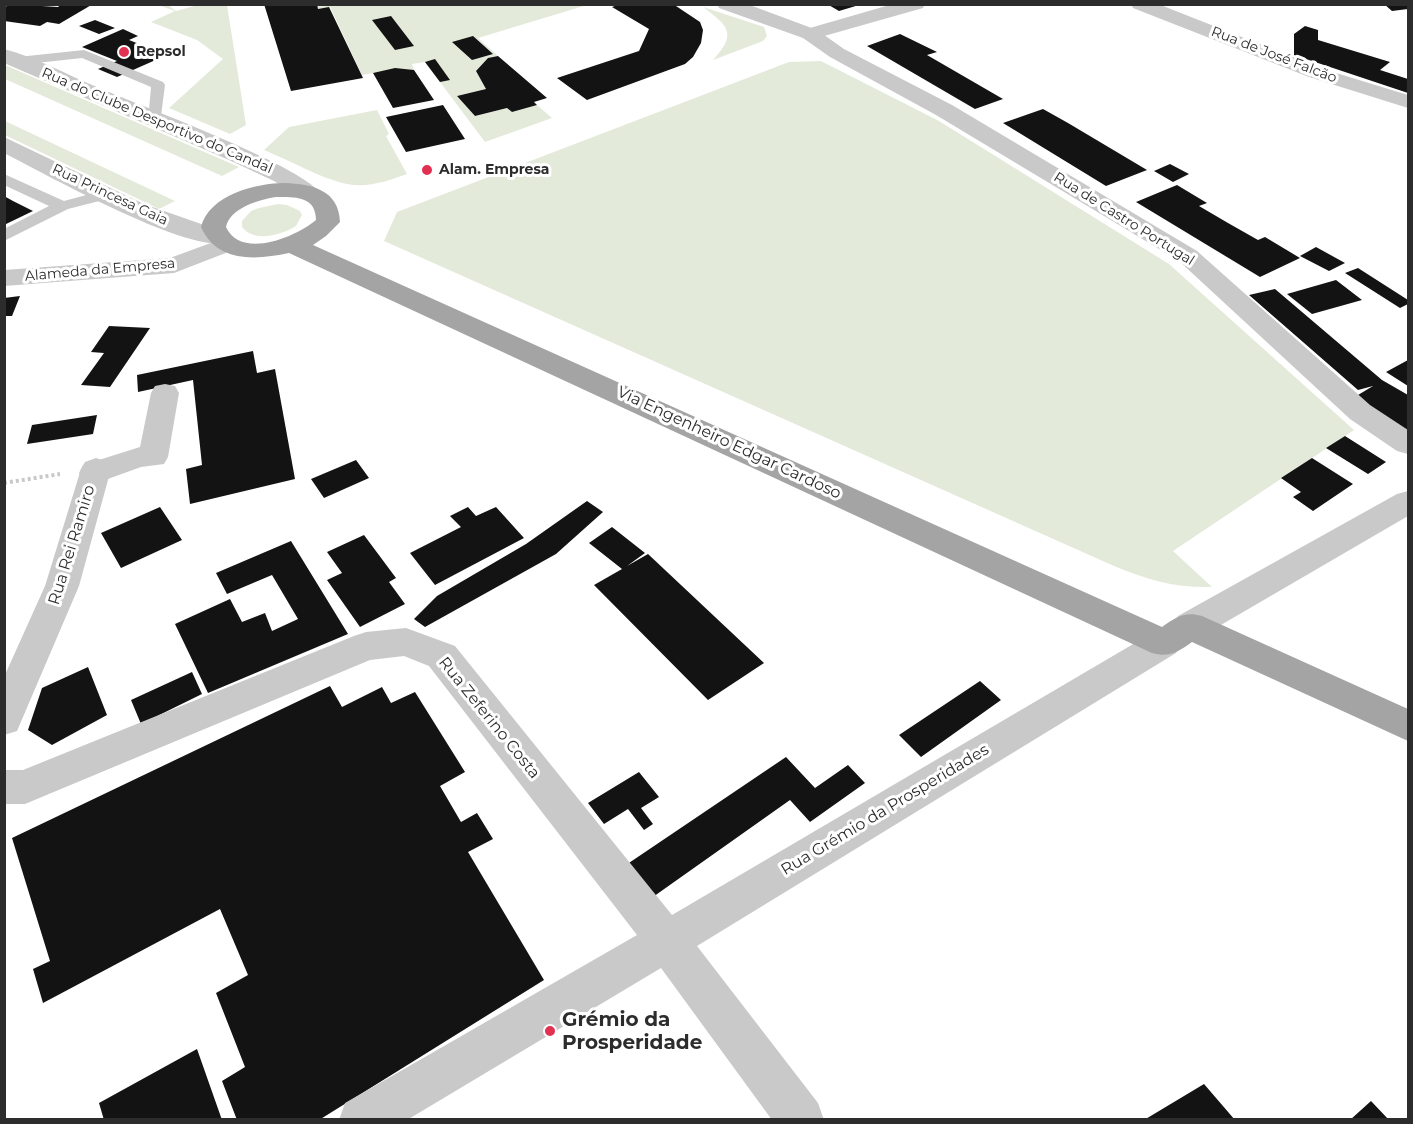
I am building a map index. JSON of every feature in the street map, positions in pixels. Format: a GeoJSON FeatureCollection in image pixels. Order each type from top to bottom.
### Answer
{"type":"FeatureCollection","features":[{"type":"Feature","properties":{"kind":"main road"},"geometry":{"type":"LineString","coordinates":[[276,190],[307,192],[319,197],[326,204],[329,213],[328,222],[307,239],[293,245],[257,250],[223,241],[214,229],[216,220],[231,204],[259,192],[276,190]]}},
{"type":"Feature","properties":{"kind":"main road","name":"Via Engenheiro Edgar Cardoso"},"geometry":{"type":"LineString","coordinates":[[293,245],[1177,634],[1408,726]]}},
{"type":"Feature","properties":{"kind":"street","name":"Rua de Castro Portugal"},"geometry":{"type":"LineString","coordinates":[[726,4],[810,34],[837,53],[944,110],[1188,256],[1360,412],[1408,444]]}},
{"type":"Feature","properties":{"kind":"street"},"geometry":{"type":"LineString","coordinates":[[810,34],[916,4]]}},
{"type":"Feature","properties":{"kind":"street","name":"Rua de José Falcão"},"geometry":{"type":"LineString","coordinates":[[1140,4],[1316,73],[1408,102]]}},
{"type":"Feature","properties":{"kind":"street","name":"Rua do Clube Desportivo do Candal"},"geometry":{"type":"LineString","coordinates":[[11,58],[258,164],[307,192]]}},
{"type":"Feature","properties":{"kind":"street","name":"Rua Princesa Gaia"},"geometry":{"type":"LineString","coordinates":[[4,144],[105,195],[182,229],[223,241]]}},
{"type":"Feature","properties":{"kind":"street","name":"Alameda da Empresa"},"geometry":{"type":"LineString","coordinates":[[4,278],[174,265],[223,241]]}},
{"type":"Feature","properties":{"kind":"street"},"geometry":{"type":"LineString","coordinates":[[95,471],[139,457],[153,457],[165,393]]}},
{"type":"Feature","properties":{"kind":"street","name":"Rua Rei Ramiro"},"geometry":{"type":"LineString","coordinates":[[4,720],[62,586],[95,471]]}},
{"type":"Feature","properties":{"kind":"street","name":"Rua Grémio da Prosperidades"},"geometry":{"type":"LineString","coordinates":[[362,1119],[667,941],[1177,634],[1408,502]]}},
{"type":"Feature","properties":{"kind":"street","name":"Rua Zeferino Costa"},"geometry":{"type":"LineString","coordinates":[[4,787],[25,787],[366,646],[406,642],[442,656],[667,941],[801,1119]]}},
{"type":"Feature","properties":{"kind":"lane"},"geometry":{"type":"LineString","coordinates":[[11,58],[84,54],[158,85],[155,121]]}},
{"type":"Feature","properties":{"kind":"lane"},"geometry":{"type":"LineString","coordinates":[[4,179],[62,206]]}},
{"type":"Feature","properties":{"kind":"lane"},"geometry":{"type":"LineString","coordinates":[[4,195],[22,187]]}},
{"type":"Feature","properties":{"kind":"lane"},"geometry":{"type":"LineString","coordinates":[[4,236],[62,206],[105,195]]}},
{"type":"Feature","properties":{"kind":"path"},"geometry":{"type":"LineString","coordinates":[[4,483],[95,471]]}},
{"type":"Feature","properties":{"kind":"green space"},"geometry":{"type":"Polygon","coordinates":[[[158,5],[168,5],[176,11],[198,5],[227,5],[246,125],[230,134],[169,108],[223,59],[197,40],[151,22],[175,11],[158,5]]]}},
{"type":"Feature","properties":{"kind":"green space"},"geometry":{"type":"Polygon","coordinates":[[[317,5],[587,5],[478,38],[498,56],[488,58],[476,71],[486,89],[457,96],[475,116],[507,108],[512,112],[537,105],[552,118],[485,142],[425,62],[412,64],[414,70],[395,69],[362,75],[330,7],[318,9],[317,5]]]}},
{"type":"Feature","properties":{"kind":"green space"},"geometry":{"type":"Polygon","coordinates":[[[703,7],[764,27],[767,36],[763,41],[713,60],[725,43],[727,31],[719,20],[703,7]]]}},
{"type":"Feature","properties":{"kind":"green space"},"geometry":{"type":"Polygon","coordinates":[[[821,61],[939,121],[1169,264],[1354,430],[1173,551],[1212,587],[1162,582],[1114,566],[384,241],[397,212],[789,62],[821,61]]]}},
{"type":"Feature","properties":{"kind":"green space"},"geometry":{"type":"Polygon","coordinates":[[[5,65],[239,167],[222,176],[5,79],[5,65]]]}},
{"type":"Feature","properties":{"kind":"green space"},"geometry":{"type":"Polygon","coordinates":[[[377,110],[389,134],[386,136],[407,174],[370,184],[347,184],[316,174],[264,150],[289,127],[377,110]]]}},
{"type":"Feature","properties":{"kind":"green space"},"geometry":{"type":"Polygon","coordinates":[[[4,121],[175,201],[159,209],[5,135],[4,121]]]}},
{"type":"Feature","properties":{"kind":"green space"},"geometry":{"type":"Polygon","coordinates":[[[278,204],[300,211],[302,215],[296,226],[268,236],[254,235],[242,227],[242,221],[251,211],[278,204]]]}},
{"type":"Feature","properties":{"kind":"building"},"geometry":{"type":"Polygon","coordinates":[[[10,4],[58,7],[61,4],[93,4],[59,24],[47,22],[40,26],[4,21],[4,8],[10,4]]]}},
{"type":"Feature","properties":{"kind":"building"},"geometry":{"type":"Polygon","coordinates":[[[264,4],[317,4],[318,9],[329,7],[363,78],[291,91],[264,4]]]}},
{"type":"Feature","properties":{"kind":"building"},"geometry":{"type":"Polygon","coordinates":[[[620,4],[673,4],[700,22],[703,30],[701,43],[693,57],[685,64],[587,100],[557,78],[639,51],[649,29],[612,7],[620,4]]]}},
{"type":"Feature","properties":{"kind":"building"},"geometry":{"type":"Polygon","coordinates":[[[827,4],[859,4],[859,5],[839,11],[827,4]]]}},
{"type":"Feature","properties":{"kind":"building"},"geometry":{"type":"Polygon","coordinates":[[[1384,4],[1408,4],[1408,9],[1392,11],[1384,4]]]}},
{"type":"Feature","properties":{"kind":"building"},"geometry":{"type":"Polygon","coordinates":[[[391,16],[414,46],[395,50],[372,20],[391,16]]]}},
{"type":"Feature","properties":{"kind":"building"},"geometry":{"type":"Polygon","coordinates":[[[95,20],[115,28],[99,34],[79,26],[95,20]]]}},
{"type":"Feature","properties":{"kind":"building"},"geometry":{"type":"Polygon","coordinates":[[[1305,26],[1318,30],[1318,40],[1390,62],[1380,70],[1408,79],[1408,93],[1294,55],[1294,34],[1305,26]]]}},
{"type":"Feature","properties":{"kind":"building"},"geometry":{"type":"Polygon","coordinates":[[[123,29],[138,36],[129,40],[167,55],[117,77],[98,69],[117,61],[82,47],[123,29]]]}},
{"type":"Feature","properties":{"kind":"building"},"geometry":{"type":"Polygon","coordinates":[[[900,34],[937,52],[927,55],[1003,99],[975,109],[867,46],[900,34]]]}},
{"type":"Feature","properties":{"kind":"building"},"geometry":{"type":"Polygon","coordinates":[[[473,36],[493,54],[472,60],[452,42],[473,36]]]}},
{"type":"Feature","properties":{"kind":"building"},"geometry":{"type":"Polygon","coordinates":[[[498,56],[547,98],[534,102],[537,105],[512,112],[507,108],[475,116],[457,96],[486,89],[476,71],[488,58],[498,56]]]}},
{"type":"Feature","properties":{"kind":"building"},"geometry":{"type":"Polygon","coordinates":[[[435,59],[450,80],[440,82],[425,62],[435,59]]]}},
{"type":"Feature","properties":{"kind":"building"},"geometry":{"type":"Polygon","coordinates":[[[395,68],[414,70],[434,100],[393,108],[373,73],[395,68]]]}},
{"type":"Feature","properties":{"kind":"building"},"geometry":{"type":"Polygon","coordinates":[[[443,105],[465,139],[406,152],[386,117],[443,105]]]}},
{"type":"Feature","properties":{"kind":"building"},"geometry":{"type":"Polygon","coordinates":[[[1043,109],[1147,170],[1106,186],[1003,123],[1043,109]]]}},
{"type":"Feature","properties":{"kind":"building"},"geometry":{"type":"Polygon","coordinates":[[[1170,164],[1189,174],[1173,182],[1154,171],[1170,164]]]}},
{"type":"Feature","properties":{"kind":"building"},"geometry":{"type":"Polygon","coordinates":[[[1177,185],[1207,203],[1199,206],[1258,240],[1265,237],[1300,258],[1260,277],[1136,202],[1177,185]]]}},
{"type":"Feature","properties":{"kind":"building"},"geometry":{"type":"Polygon","coordinates":[[[4,196],[13,201],[33,211],[4,225],[4,196]]]}},
{"type":"Feature","properties":{"kind":"building"},"geometry":{"type":"Polygon","coordinates":[[[1316,247],[1345,263],[1329,271],[1300,256],[1316,247]]]}},
{"type":"Feature","properties":{"kind":"building"},"geometry":{"type":"Polygon","coordinates":[[[1358,268],[1408,300],[1408,304],[1400,308],[1345,273],[1358,268]]]}},
{"type":"Feature","properties":{"kind":"building"},"geometry":{"type":"Polygon","coordinates":[[[1336,280],[1362,300],[1312,314],[1287,294],[1336,280]]]}},
{"type":"Feature","properties":{"kind":"building"},"geometry":{"type":"Polygon","coordinates":[[[1275,289],[1382,380],[1408,395],[1408,432],[1353,398],[1373,386],[1358,390],[1249,295],[1275,289]]]}},
{"type":"Feature","properties":{"kind":"building"},"geometry":{"type":"Polygon","coordinates":[[[20,296],[12,316],[4,316],[4,298],[20,296]]]}},
{"type":"Feature","properties":{"kind":"building"},"geometry":{"type":"Polygon","coordinates":[[[109,326],[150,328],[110,387],[81,385],[104,353],[91,352],[109,326]]]}},
{"type":"Feature","properties":{"kind":"building"},"geometry":{"type":"Polygon","coordinates":[[[253,351],[257,373],[275,369],[295,479],[190,504],[186,469],[202,465],[193,380],[138,392],[137,375],[253,351]]]}},
{"type":"Feature","properties":{"kind":"building"},"geometry":{"type":"Polygon","coordinates":[[[1408,360],[1408,386],[1386,372],[1408,360]]]}},
{"type":"Feature","properties":{"kind":"building"},"geometry":{"type":"Polygon","coordinates":[[[97,415],[93,434],[27,444],[32,425],[97,415]]]}},
{"type":"Feature","properties":{"kind":"building"},"geometry":{"type":"Polygon","coordinates":[[[1345,436],[1386,462],[1368,474],[1326,448],[1345,436]]]}},
{"type":"Feature","properties":{"kind":"building"},"geometry":{"type":"Polygon","coordinates":[[[1312,458],[1353,484],[1313,511],[1293,497],[1301,492],[1281,478],[1312,458]]]}},
{"type":"Feature","properties":{"kind":"building"},"geometry":{"type":"Polygon","coordinates":[[[356,460],[369,478],[324,498],[311,479],[356,460]]]}},
{"type":"Feature","properties":{"kind":"building"},"geometry":{"type":"Polygon","coordinates":[[[587,501],[603,512],[556,554],[425,627],[414,619],[437,596],[526,544],[587,501]]]}},
{"type":"Feature","properties":{"kind":"building"},"geometry":{"type":"Polygon","coordinates":[[[160,507],[182,540],[121,568],[101,533],[160,507]]]}},
{"type":"Feature","properties":{"kind":"building"},"geometry":{"type":"Polygon","coordinates":[[[468,507],[476,516],[496,507],[524,538],[435,585],[410,553],[461,527],[450,516],[468,507]]]}},
{"type":"Feature","properties":{"kind":"building"},"geometry":{"type":"Polygon","coordinates":[[[612,527],[645,553],[627,566],[648,554],[764,663],[708,700],[594,585],[622,569],[589,543],[612,527]]]}},
{"type":"Feature","properties":{"kind":"building"},"geometry":{"type":"Polygon","coordinates":[[[364,535],[396,578],[389,582],[405,604],[360,627],[327,580],[342,573],[327,552],[364,535]]]}},
{"type":"Feature","properties":{"kind":"building"},"geometry":{"type":"Polygon","coordinates":[[[291,541],[348,634],[208,693],[175,624],[230,599],[242,622],[265,613],[272,631],[298,619],[272,575],[227,594],[216,573],[291,541]]]}},
{"type":"Feature","properties":{"kind":"building"},"geometry":{"type":"Polygon","coordinates":[[[88,667],[107,715],[52,745],[28,730],[42,688],[88,667]]]}},
{"type":"Feature","properties":{"kind":"building"},"geometry":{"type":"Polygon","coordinates":[[[192,672],[202,694],[141,724],[131,700],[192,672]]]}},
{"type":"Feature","properties":{"kind":"building"},"geometry":{"type":"Polygon","coordinates":[[[980,681],[1001,700],[921,757],[899,735],[980,681]]]}},
{"type":"Feature","properties":{"kind":"building"},"geometry":{"type":"Polygon","coordinates":[[[330,686],[342,707],[382,687],[391,703],[415,692],[465,772],[440,786],[461,822],[477,813],[493,839],[468,852],[544,980],[319,1120],[237,1120],[222,1081],[245,1067],[216,993],[248,975],[220,909],[43,1003],[33,969],[50,961],[12,838],[330,686]]]}},
{"type":"Feature","properties":{"kind":"building"},"geometry":{"type":"Polygon","coordinates":[[[786,757],[815,788],[848,765],[865,783],[810,822],[790,800],[643,904],[617,871],[786,757]]]}},
{"type":"Feature","properties":{"kind":"building"},"geometry":{"type":"Polygon","coordinates":[[[639,772],[659,797],[641,808],[653,824],[644,830],[628,809],[604,824],[588,803],[639,772]]]}},
{"type":"Feature","properties":{"kind":"building"},"geometry":{"type":"Polygon","coordinates":[[[197,1049],[222,1120],[104,1120],[99,1103],[197,1049]]]}},
{"type":"Feature","properties":{"kind":"building"},"geometry":{"type":"Polygon","coordinates":[[[1204,1084],[1235,1120],[1144,1120],[1204,1084]]]}},
{"type":"Feature","properties":{"kind":"building"},"geometry":{"type":"Polygon","coordinates":[[[1371,1101],[1389,1120],[1350,1120],[1371,1101]]]}},
{"type":"Feature","properties":{"kind":"place","name":"Repsol"},"geometry":{"type":"Point","coordinates":[124,52]}},
{"type":"Feature","properties":{"kind":"place","name":"Alam. Empresa"},"geometry":{"type":"Point","coordinates":[427,170]}},
{"type":"Feature","properties":{"kind":"place","name":"Grémio da Prosperidade"},"geometry":{"type":"Point","coordinates":[550,1031]}}]}
